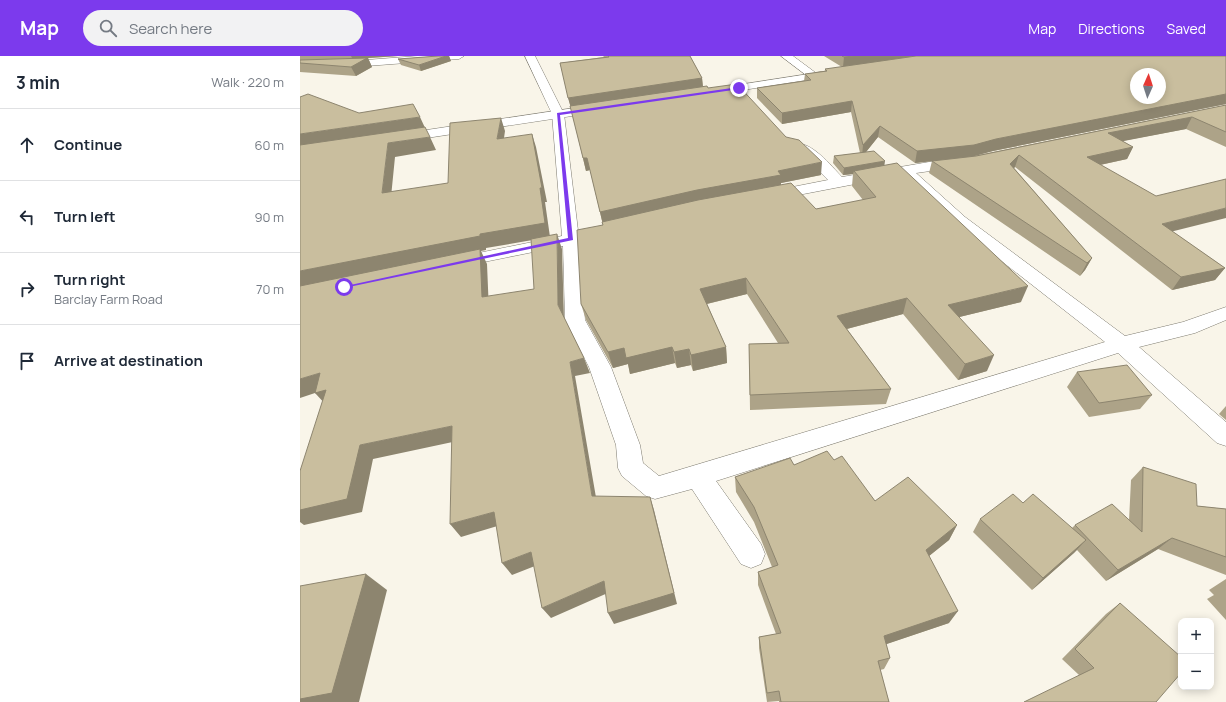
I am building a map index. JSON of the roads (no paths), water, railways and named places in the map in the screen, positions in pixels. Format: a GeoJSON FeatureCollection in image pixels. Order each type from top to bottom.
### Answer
{"type":"FeatureCollection","features":[{"type":"Feature","properties":{"kind":"street"},"geometry":{"type":"LineString","coordinates":[[300,65],[353,64],[459,56]]}},
{"type":"Feature","properties":{"kind":"street"},"geometry":{"type":"LineString","coordinates":[[530,56],[558,114],[578,237],[575,320],[600,367],[628,444],[631,468],[655,488],[698,476],[1122,344],[1188,328],[1226,313]]}},
{"type":"Feature","properties":{"kind":"street"},"geometry":{"type":"LineString","coordinates":[[786,56],[814,76]]}},
{"type":"Feature","properties":{"kind":"street"},"geometry":{"type":"LineString","coordinates":[[700,94],[844,72]]}},
{"type":"Feature","properties":{"kind":"street"},"geometry":{"type":"LineString","coordinates":[[739,88],[750,99]]}},
{"type":"Feature","properties":{"kind":"street"},"geometry":{"type":"LineString","coordinates":[[386,141],[613,106]]}},
{"type":"Feature","properties":{"kind":"street"},"geometry":{"type":"LineString","coordinates":[[787,140],[792,145],[804,148],[839,182]]}},
{"type":"Feature","properties":{"kind":"street"},"geometry":{"type":"LineString","coordinates":[[754,199],[929,166],[972,162]]}},
{"type":"Feature","properties":{"kind":"street"},"geometry":{"type":"LineString","coordinates":[[906,171],[959,220],[1122,344],[1226,436]]}},
{"type":"Feature","properties":{"kind":"street"},"geometry":{"type":"LineString","coordinates":[[438,267],[578,237]]}},
{"type":"Feature","properties":{"kind":"street"},"geometry":{"type":"LineString","coordinates":[[698,476],[751,554]]}}]}
